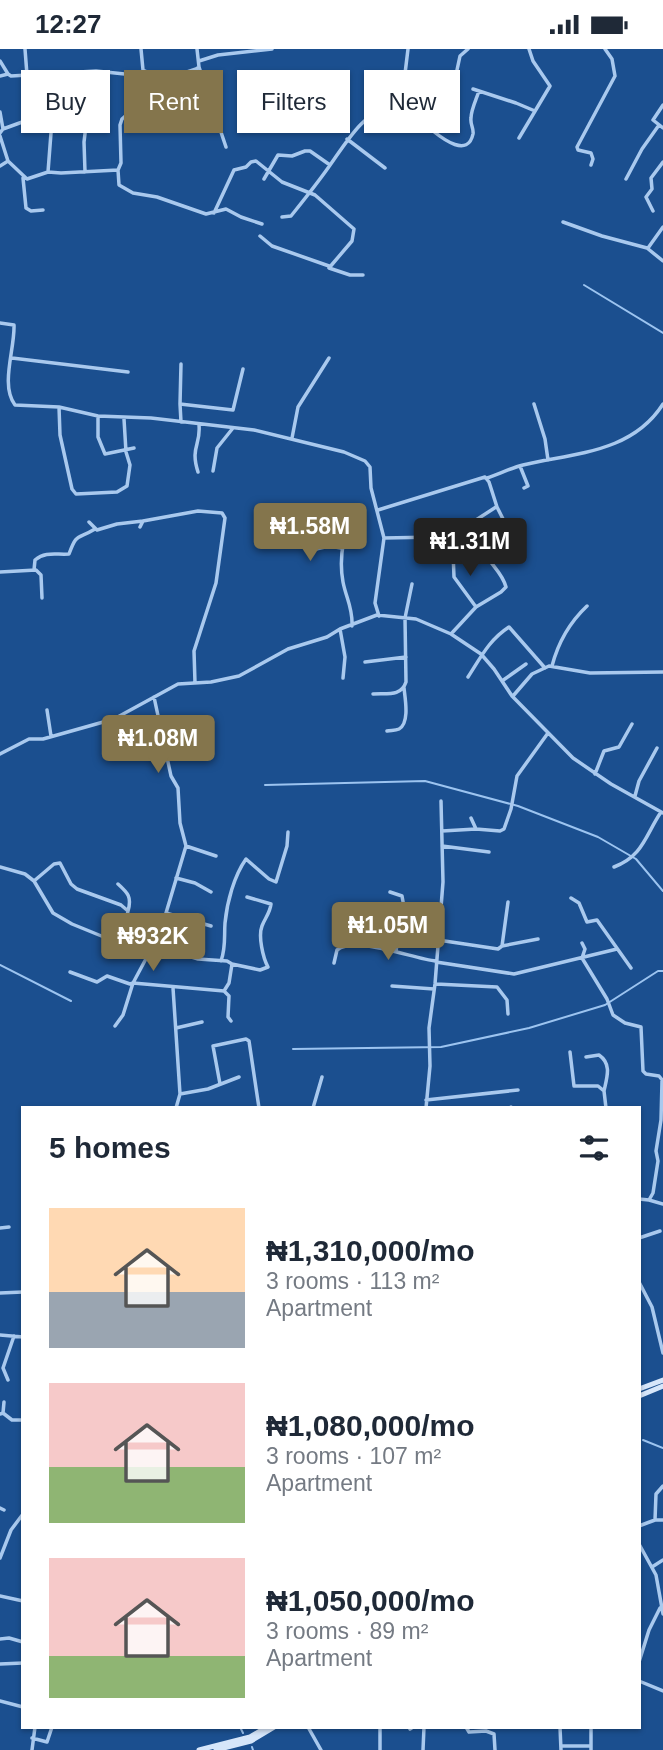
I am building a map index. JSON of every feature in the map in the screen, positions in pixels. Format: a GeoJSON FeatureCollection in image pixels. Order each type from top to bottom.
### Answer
{"type":"FeatureCollection","features":[{"type":"Feature","properties":{"kind":"main road"},"geometry":{"type":"LineString","coordinates":[[641,1394],[663,1380]]}},
{"type":"Feature","properties":{"kind":"main road"},"geometry":{"type":"LineString","coordinates":[[641,1389],[663,1386]]}},
{"type":"Feature","properties":{"kind":"main road"},"geometry":{"type":"LineString","coordinates":[[214,1749],[250,1737],[264,1729]]}},
{"type":"Feature","properties":{"kind":"main road"},"geometry":{"type":"LineString","coordinates":[[200,1750],[226,1749],[251,1741],[271,1729]]}},
{"type":"Feature","properties":{"kind":"street"},"geometry":{"type":"LineString","coordinates":[[25,49],[27,70]]}},
{"type":"Feature","properties":{"kind":"street"},"geometry":{"type":"LineString","coordinates":[[141,49],[143,70]]}},
{"type":"Feature","properties":{"kind":"street"},"geometry":{"type":"LineString","coordinates":[[197,49],[199,67],[226,147]]}},
{"type":"Feature","properties":{"kind":"street"},"geometry":{"type":"LineString","coordinates":[[198,61],[218,55],[272,49]]}},
{"type":"Feature","properties":{"kind":"street"},"geometry":{"type":"LineString","coordinates":[[282,217],[291,216],[347,139],[372,115],[393,104],[400,95],[408,49]]}},
{"type":"Feature","properties":{"kind":"street"},"geometry":{"type":"LineString","coordinates":[[457,70],[460,56],[468,49]]}},
{"type":"Feature","properties":{"kind":"street"},"geometry":{"type":"LineString","coordinates":[[519,138],[550,84],[533,61],[529,49]]}},
{"type":"Feature","properties":{"kind":"street"},"geometry":{"type":"LineString","coordinates":[[591,165],[591,153],[577,148],[615,76],[612,59],[605,49]]}},
{"type":"Feature","properties":{"kind":"street"},"geometry":{"type":"LineString","coordinates":[[0,61],[8,74]]}},
{"type":"Feature","properties":{"kind":"street"},"geometry":{"type":"LineString","coordinates":[[191,70],[199,67]]}},
{"type":"Feature","properties":{"kind":"street"},"geometry":{"type":"LineString","coordinates":[[0,76],[21,75]]}},
{"type":"Feature","properties":{"kind":"street"},"geometry":{"type":"LineString","coordinates":[[436,133],[453,145],[466,145],[470,142],[474,131],[471,116],[476,90],[535,111]]}},
{"type":"Feature","properties":{"kind":"street"},"geometry":{"type":"LineString","coordinates":[[626,179],[642,149],[661,127],[653,120],[663,105]]}},
{"type":"Feature","properties":{"kind":"street"},"geometry":{"type":"LineString","coordinates":[[0,112],[4,121],[0,136],[8,161],[23,178],[26,208],[31,211],[43,210]]}},
{"type":"Feature","properties":{"kind":"street"},"geometry":{"type":"LineString","coordinates":[[124,117],[120,125],[121,163],[118,170],[119,185],[124,190],[157,197],[206,213],[226,209],[262,224]]}},
{"type":"Feature","properties":{"kind":"street"},"geometry":{"type":"LineString","coordinates":[[4,129],[21,123]]}},
{"type":"Feature","properties":{"kind":"street"},"geometry":{"type":"LineString","coordinates":[[48,172],[51,133]]}},
{"type":"Feature","properties":{"kind":"street"},"geometry":{"type":"LineString","coordinates":[[85,133],[85,172]]}},
{"type":"Feature","properties":{"kind":"street"},"geometry":{"type":"LineString","coordinates":[[347,139],[385,168]]}},
{"type":"Feature","properties":{"kind":"street"},"geometry":{"type":"LineString","coordinates":[[264,179],[278,155],[292,156],[305,151],[330,165]]}},
{"type":"Feature","properties":{"kind":"street"},"geometry":{"type":"LineString","coordinates":[[0,166],[8,161]]}},
{"type":"Feature","properties":{"kind":"street"},"geometry":{"type":"LineString","coordinates":[[214,212],[234,170],[256,161],[282,182],[321,199],[354,229],[352,241],[329,266]]}},
{"type":"Feature","properties":{"kind":"street"},"geometry":{"type":"LineString","coordinates":[[653,211],[646,197],[652,189],[651,178],[663,162]]}},
{"type":"Feature","properties":{"kind":"street"},"geometry":{"type":"LineString","coordinates":[[23,178],[30,179],[48,172],[118,170]]}},
{"type":"Feature","properties":{"kind":"street"},"geometry":{"type":"LineString","coordinates":[[563,222],[601,236],[648,248],[663,261]]}},
{"type":"Feature","properties":{"kind":"street"},"geometry":{"type":"LineString","coordinates":[[648,248],[663,227]]}},
{"type":"Feature","properties":{"kind":"street"},"geometry":{"type":"LineString","coordinates":[[260,236],[272,246],[329,266],[334,271],[363,275]]}},
{"type":"Feature","properties":{"kind":"street"},"geometry":{"type":"LineString","coordinates":[[0,323],[14,325],[9,378],[12,403],[20,406],[59,407],[124,419],[151,418],[233,428],[292,438],[344,452],[365,461],[370,467],[371,488],[384,538],[376,603],[379,616]]}},
{"type":"Feature","properties":{"kind":"street"},"geometry":{"type":"LineString","coordinates":[[12,358],[128,372]]}},
{"type":"Feature","properties":{"kind":"street"},"geometry":{"type":"LineString","coordinates":[[292,438],[298,407],[329,358]]}},
{"type":"Feature","properties":{"kind":"street"},"geometry":{"type":"LineString","coordinates":[[181,365],[181,422]]}},
{"type":"Feature","properties":{"kind":"street"},"geometry":{"type":"LineString","coordinates":[[180,404],[233,410],[243,369]]}},
{"type":"Feature","properties":{"kind":"street"},"geometry":{"type":"LineString","coordinates":[[534,404],[545,439],[548,460]]}},
{"type":"Feature","properties":{"kind":"street"},"geometry":{"type":"LineString","coordinates":[[378,510],[480,477],[487,478],[520,465],[615,444],[632,437],[663,404]]}},
{"type":"Feature","properties":{"kind":"street"},"geometry":{"type":"LineString","coordinates":[[59,407],[60,435],[72,489],[76,494],[117,492],[127,486],[130,465],[124,419]]}},
{"type":"Feature","properties":{"kind":"street"},"geometry":{"type":"LineString","coordinates":[[98,416],[102,451],[105,454],[134,448]]}},
{"type":"Feature","properties":{"kind":"street"},"geometry":{"type":"LineString","coordinates":[[198,472],[194,452],[199,425]]}},
{"type":"Feature","properties":{"kind":"street"},"geometry":{"type":"LineString","coordinates":[[213,471],[217,448],[233,428]]}},
{"type":"Feature","properties":{"kind":"street"},"geometry":{"type":"LineString","coordinates":[[520,465],[528,486],[524,488]]}},
{"type":"Feature","properties":{"kind":"street"},"geometry":{"type":"LineString","coordinates":[[487,478],[496,507],[516,545]]}},
{"type":"Feature","properties":{"kind":"street"},"geometry":{"type":"LineString","coordinates":[[302,505],[329,508],[350,521],[341,548],[342,579],[351,603],[352,626]]}},
{"type":"Feature","properties":{"kind":"street"},"geometry":{"type":"LineString","coordinates":[[384,538],[436,537],[446,528],[476,520],[496,507]]}},
{"type":"Feature","properties":{"kind":"street"},"geometry":{"type":"LineString","coordinates":[[34,570],[35,560],[40,556],[52,553],[66,555],[71,551],[73,541],[95,529],[198,511],[222,513],[225,518],[216,583],[194,651],[195,683]]}},
{"type":"Feature","properties":{"kind":"street"},"geometry":{"type":"LineString","coordinates":[[140,527],[143,521]]}},
{"type":"Feature","properties":{"kind":"street"},"geometry":{"type":"LineString","coordinates":[[440,555],[490,543],[503,521]]}},
{"type":"Feature","properties":{"kind":"street"},"geometry":{"type":"LineString","coordinates":[[89,522],[95,529]]}},
{"type":"Feature","properties":{"kind":"street"},"geometry":{"type":"LineString","coordinates":[[304,541],[308,551],[329,546],[341,548]]}},
{"type":"Feature","properties":{"kind":"street"},"geometry":{"type":"LineString","coordinates":[[451,634],[477,607],[506,587],[497,569],[486,558],[482,546]]}},
{"type":"Feature","properties":{"kind":"street"},"geometry":{"type":"LineString","coordinates":[[453,552],[454,577],[477,607]]}},
{"type":"Feature","properties":{"kind":"street"},"geometry":{"type":"LineString","coordinates":[[0,572],[34,570],[41,575],[42,598]]}},
{"type":"Feature","properties":{"kind":"street"},"geometry":{"type":"LineString","coordinates":[[387,731],[403,726],[406,708],[405,618],[412,584]]}},
{"type":"Feature","properties":{"kind":"street"},"geometry":{"type":"LineString","coordinates":[[552,666],[561,640],[587,606]]}},
{"type":"Feature","properties":{"kind":"street"},"geometry":{"type":"LineString","coordinates":[[0,754],[29,739],[43,739],[114,719],[178,684],[211,682],[239,676],[288,649],[377,615],[415,618],[451,634],[481,654],[512,696],[573,758],[595,774],[662,812],[631,860],[614,867]]}},
{"type":"Feature","properties":{"kind":"street"},"geometry":{"type":"LineString","coordinates":[[468,677],[494,638],[510,627],[545,668]]}},
{"type":"Feature","properties":{"kind":"street"},"geometry":{"type":"LineString","coordinates":[[340,629],[345,657],[343,678]]}},
{"type":"Feature","properties":{"kind":"street"},"geometry":{"type":"LineString","coordinates":[[365,662],[406,657]]}},
{"type":"Feature","properties":{"kind":"street"},"geometry":{"type":"LineString","coordinates":[[502,681],[526,664]]}},
{"type":"Feature","properties":{"kind":"street"},"geometry":{"type":"LineString","coordinates":[[512,696],[532,674],[552,666],[590,673],[663,672]]}},
{"type":"Feature","properties":{"kind":"street"},"geometry":{"type":"LineString","coordinates":[[373,694],[394,693],[404,688]]}},
{"type":"Feature","properties":{"kind":"street"},"geometry":{"type":"LineString","coordinates":[[154,697],[171,776],[178,787],[180,823],[186,846],[157,949]]}},
{"type":"Feature","properties":{"kind":"street"},"geometry":{"type":"LineString","coordinates":[[47,710],[51,736]]}},
{"type":"Feature","properties":{"kind":"street"},"geometry":{"type":"LineString","coordinates":[[595,774],[604,751],[619,747],[632,724]]}},
{"type":"Feature","properties":{"kind":"street"},"geometry":{"type":"LineString","coordinates":[[442,831],[504,829],[517,776],[548,733]]}},
{"type":"Feature","properties":{"kind":"street"},"geometry":{"type":"LineString","coordinates":[[635,796],[639,781],[656,748]]}},
{"type":"Feature","properties":{"kind":"street"},"geometry":{"type":"LineString","coordinates":[[426,1106],[430,1066],[429,1028],[443,881],[441,801]]}},
{"type":"Feature","properties":{"kind":"street"},"geometry":{"type":"LineString","coordinates":[[471,818],[476,829]]}},
{"type":"Feature","properties":{"kind":"street"},"geometry":{"type":"LineString","coordinates":[[221,961],[226,949],[226,914],[240,869],[246,859],[276,882],[287,846],[288,832]]}},
{"type":"Feature","properties":{"kind":"street"},"geometry":{"type":"LineString","coordinates":[[186,846],[216,856]]}},
{"type":"Feature","properties":{"kind":"street"},"geometry":{"type":"LineString","coordinates":[[442,846],[489,852]]}},
{"type":"Feature","properties":{"kind":"street"},"geometry":{"type":"LineString","coordinates":[[34,881],[54,864],[60,863],[71,884],[77,889],[121,905],[128,911]]}},
{"type":"Feature","properties":{"kind":"street"},"geometry":{"type":"LineString","coordinates":[[0,867],[25,874],[34,881],[52,913],[148,955]]}},
{"type":"Feature","properties":{"kind":"street"},"geometry":{"type":"LineString","coordinates":[[176,878],[195,883],[211,892]]}},
{"type":"Feature","properties":{"kind":"street"},"geometry":{"type":"LineString","coordinates":[[118,884],[129,894],[130,902],[121,943]]}},
{"type":"Feature","properties":{"kind":"street"},"geometry":{"type":"LineString","coordinates":[[390,892],[402,895],[404,907],[396,951]]}},
{"type":"Feature","properties":{"kind":"street"},"geometry":{"type":"LineString","coordinates":[[116,1026],[148,955],[157,949],[260,970],[268,967],[262,951],[260,932],[272,906],[247,897]]}},
{"type":"Feature","properties":{"kind":"street"},"geometry":{"type":"LineString","coordinates":[[571,898],[579,903],[587,922],[597,920],[631,968]]}},
{"type":"Feature","properties":{"kind":"street"},"geometry":{"type":"LineString","coordinates":[[502,946],[508,902]]}},
{"type":"Feature","properties":{"kind":"street"},"geometry":{"type":"LineString","coordinates":[[166,913],[211,926]]}},
{"type":"Feature","properties":{"kind":"street"},"geometry":{"type":"LineString","coordinates":[[438,940],[498,949],[538,939]]}},
{"type":"Feature","properties":{"kind":"street"},"geometry":{"type":"LineString","coordinates":[[582,943],[585,949],[582,958],[607,999],[613,1015],[625,1023],[641,1027],[643,1071],[659,1076],[662,1081],[656,1151],[658,1161],[653,1193],[649,1200]]}},
{"type":"Feature","properties":{"kind":"street"},"geometry":{"type":"LineString","coordinates":[[334,963],[337,950],[343,946],[377,947],[418,959],[512,974],[617,949]]}},
{"type":"Feature","properties":{"kind":"street"},"geometry":{"type":"LineString","coordinates":[[224,991],[229,983],[232,964]]}},
{"type":"Feature","properties":{"kind":"street"},"geometry":{"type":"LineString","coordinates":[[70,972],[97,982],[107,976],[130,984],[224,991],[229,996],[228,1017],[231,1021]]}},
{"type":"Feature","properties":{"kind":"street"},"geometry":{"type":"LineString","coordinates":[[392,986],[497,987],[507,1000],[508,1014]]}},
{"type":"Feature","properties":{"kind":"street"},"geometry":{"type":"LineString","coordinates":[[173,988],[180,1094],[177,1106]]}},
{"type":"Feature","properties":{"kind":"street"},"geometry":{"type":"LineString","coordinates":[[176,1028],[202,1022]]}},
{"type":"Feature","properties":{"kind":"street"},"geometry":{"type":"LineString","coordinates":[[220,1084],[213,1047],[216,1044],[246,1039],[249,1041],[259,1106]]}},
{"type":"Feature","properties":{"kind":"street"},"geometry":{"type":"LineString","coordinates":[[570,1052],[574,1086],[598,1086],[604,1091]]}},
{"type":"Feature","properties":{"kind":"street"},"geometry":{"type":"LineString","coordinates":[[586,1057],[599,1055],[606,1062],[606,1106]]}},
{"type":"Feature","properties":{"kind":"street"},"geometry":{"type":"LineString","coordinates":[[180,1094],[239,1077]]}},
{"type":"Feature","properties":{"kind":"street"},"geometry":{"type":"LineString","coordinates":[[314,1106],[322,1077]]}},
{"type":"Feature","properties":{"kind":"street"},"geometry":{"type":"LineString","coordinates":[[426,1100],[518,1090]]}},
{"type":"Feature","properties":{"kind":"street"},"geometry":{"type":"LineString","coordinates":[[641,1199],[663,1204]]}},
{"type":"Feature","properties":{"kind":"street"},"geometry":{"type":"LineString","coordinates":[[0,1228],[9,1227]]}},
{"type":"Feature","properties":{"kind":"street"},"geometry":{"type":"LineString","coordinates":[[641,1237],[660,1231]]}},
{"type":"Feature","properties":{"kind":"street"},"geometry":{"type":"LineString","coordinates":[[641,1286],[652,1307],[663,1349]]}},
{"type":"Feature","properties":{"kind":"street"},"geometry":{"type":"LineString","coordinates":[[0,1293],[21,1292]]}},
{"type":"Feature","properties":{"kind":"street"},"geometry":{"type":"LineString","coordinates":[[0,1335],[21,1336]]}},
{"type":"Feature","properties":{"kind":"street"},"geometry":{"type":"LineString","coordinates":[[8,1380],[3,1368],[13,1336]]}},
{"type":"Feature","properties":{"kind":"street"},"geometry":{"type":"LineString","coordinates":[[4,1402],[2,1414],[12,1420],[21,1420]]}},
{"type":"Feature","properties":{"kind":"street"},"geometry":{"type":"LineString","coordinates":[[655,1520],[656,1494],[660,1486],[663,1486]]}},
{"type":"Feature","properties":{"kind":"street"},"geometry":{"type":"LineString","coordinates":[[0,1558],[11,1530],[21,1517]]}},
{"type":"Feature","properties":{"kind":"street"},"geometry":{"type":"LineString","coordinates":[[641,1525],[663,1520]]}},
{"type":"Feature","properties":{"kind":"street"},"geometry":{"type":"LineString","coordinates":[[641,1548],[658,1581],[663,1614]]}},
{"type":"Feature","properties":{"kind":"street"},"geometry":{"type":"LineString","coordinates":[[652,1567],[663,1560]]}},
{"type":"Feature","properties":{"kind":"street"},"geometry":{"type":"LineString","coordinates":[[0,1596],[21,1601]]}},
{"type":"Feature","properties":{"kind":"street"},"geometry":{"type":"LineString","coordinates":[[641,1656],[660,1606]]}},
{"type":"Feature","properties":{"kind":"street"},"geometry":{"type":"LineString","coordinates":[[0,1639],[21,1641]]}},
{"type":"Feature","properties":{"kind":"street"},"geometry":{"type":"LineString","coordinates":[[0,1664],[21,1663]]}},
{"type":"Feature","properties":{"kind":"street"},"geometry":{"type":"LineString","coordinates":[[641,1684],[663,1691]]}},
{"type":"Feature","properties":{"kind":"street"},"geometry":{"type":"LineString","coordinates":[[0,1701],[21,1706]]}},
{"type":"Feature","properties":{"kind":"street"},"geometry":{"type":"LineString","coordinates":[[32,1750],[34,1729]]}},
{"type":"Feature","properties":{"kind":"street"},"geometry":{"type":"LineString","coordinates":[[32,1738],[47,1742],[51,1729]]}},
{"type":"Feature","properties":{"kind":"street"},"geometry":{"type":"LineString","coordinates":[[309,1729],[321,1750]]}},
{"type":"Feature","properties":{"kind":"street"},"geometry":{"type":"LineString","coordinates":[[380,1729],[380,1750]]}},
{"type":"Feature","properties":{"kind":"street"},"geometry":{"type":"LineString","coordinates":[[423,1750],[424,1729]]}},
{"type":"Feature","properties":{"kind":"street"},"geometry":{"type":"LineString","coordinates":[[468,1729],[469,1732],[486,1731],[494,1734],[495,1750]]}},
{"type":"Feature","properties":{"kind":"street"},"geometry":{"type":"LineString","coordinates":[[560,1729],[561,1748],[591,1748],[591,1729]]}},
{"type":"Feature","properties":{"kind":"waterway"},"geometry":{"type":"LineString","coordinates":[[584,285],[663,333]]}},
{"type":"Feature","properties":{"kind":"waterway"},"geometry":{"type":"LineString","coordinates":[[265,785],[425,781],[518,806],[598,837],[636,859],[663,891]]}},
{"type":"Feature","properties":{"kind":"waterway"},"geometry":{"type":"LineString","coordinates":[[0,965],[71,1001]]}},
{"type":"Feature","properties":{"kind":"waterway"},"geometry":{"type":"LineString","coordinates":[[293,1049],[441,1047],[529,1028],[605,1005],[658,971],[663,971]]}},
{"type":"Feature","properties":{"kind":"waterway"},"geometry":{"type":"LineString","coordinates":[[643,1440],[663,1448]]}},
{"type":"Feature","properties":{"kind":"waterway"},"geometry":{"type":"LineString","coordinates":[[241,1729],[243,1733]]}}]}
